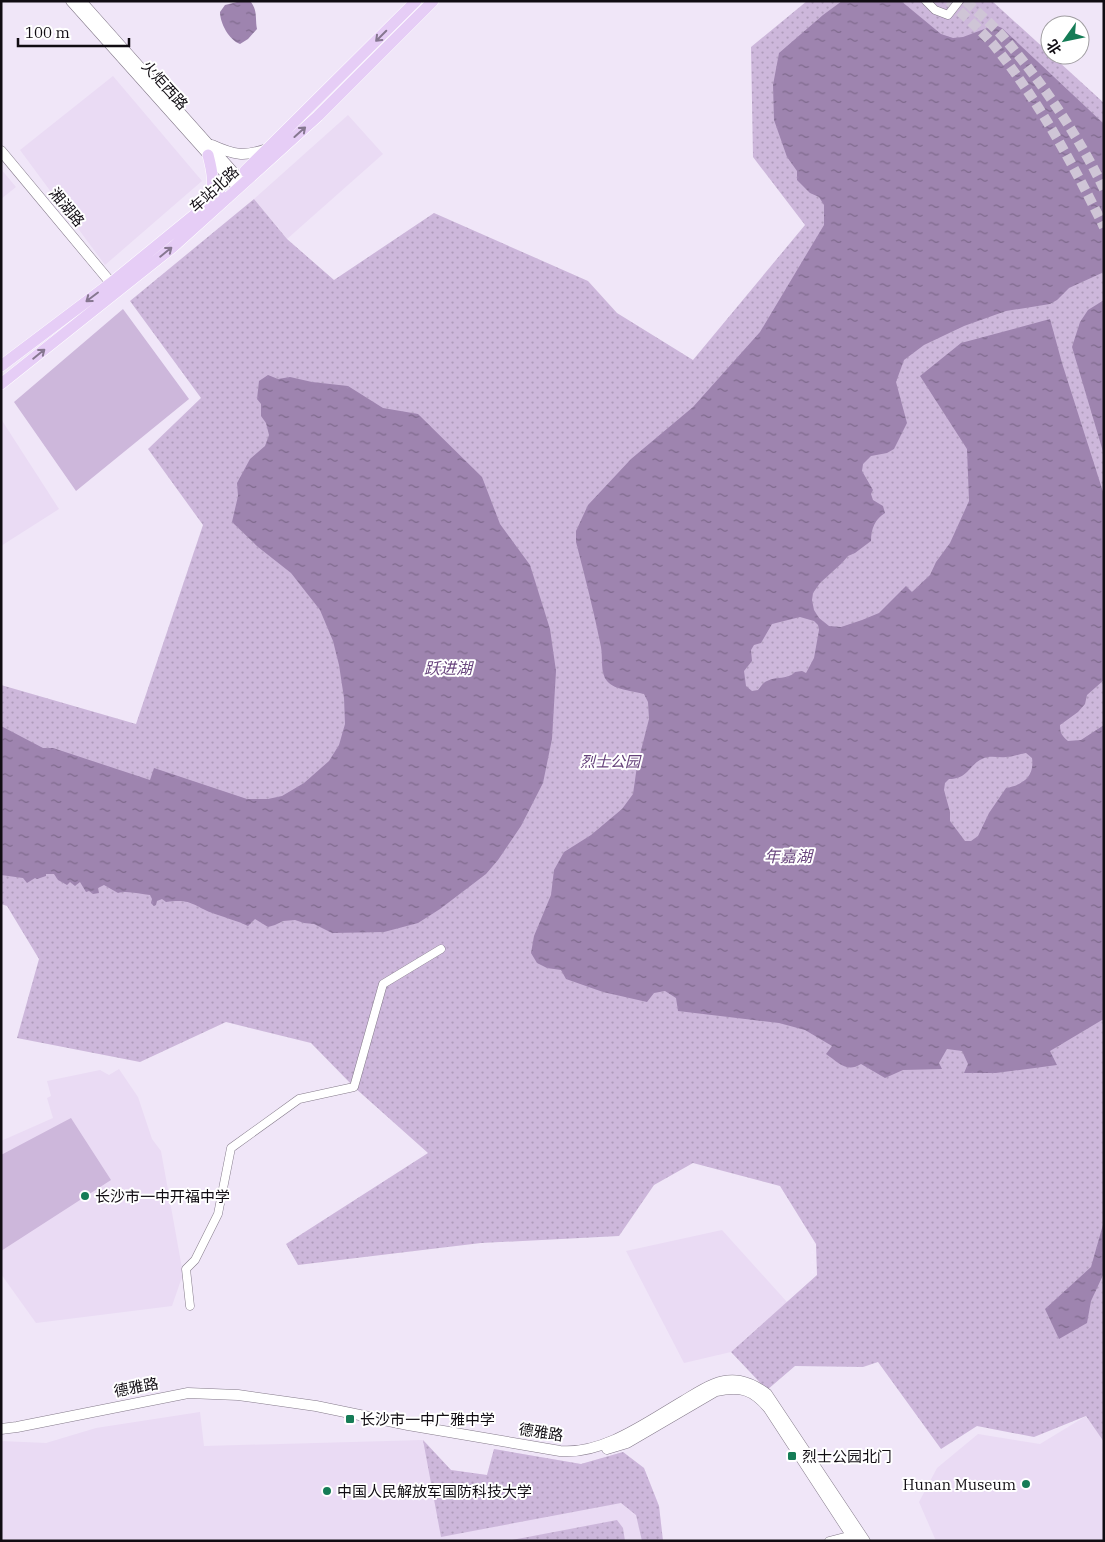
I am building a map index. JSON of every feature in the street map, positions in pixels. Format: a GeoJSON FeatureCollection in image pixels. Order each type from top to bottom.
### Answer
{"type":"FeatureCollection","features":[{"type":"Feature","properties":{"kind":"main road","name":"车站北路"},"geometry":{"type":"LineString","coordinates":[[1,384],[173,247],[238,183],[268,149],[416,4],[434,1]]}},
{"type":"Feature","properties":{"kind":"main road","name":"车站北路"},"geometry":{"type":"LineString","coordinates":[[1,366],[238,183],[318,116],[416,4]]}},
{"type":"Feature","properties":{"kind":"main road"},"geometry":{"type":"LineString","coordinates":[[208,149],[214,177],[210,203]]}},
{"type":"Feature","properties":{"kind":"street","name":"火炬西路"},"geometry":{"type":"LineString","coordinates":[[70,1],[208,149]]}},
{"type":"Feature","properties":{"kind":"street","name":"火炬西路"},"geometry":{"type":"LineString","coordinates":[[81,1],[238,183]]}},
{"type":"Feature","properties":{"kind":"street"},"geometry":{"type":"LineString","coordinates":[[926,1],[935,10],[948,15],[959,1]]}},
{"type":"Feature","properties":{"kind":"street"},"geometry":{"type":"LineString","coordinates":[[208,149],[250,155],[268,149]]}},
{"type":"Feature","properties":{"kind":"street","name":"湘湖路"},"geometry":{"type":"LineString","coordinates":[[1,151],[110,282]]}},
{"type":"Feature","properties":{"kind":"street"},"geometry":{"type":"LineString","coordinates":[[190,1306],[186,1269],[195,1260],[218,1214],[231,1148],[299,1099],[354,1086],[383,984],[440,949]]}},
{"type":"Feature","properties":{"kind":"street","name":"德雅路"},"geometry":{"type":"LineString","coordinates":[[1,1429],[17,1428],[188,1393],[238,1395],[316,1406],[408,1425],[560,1451],[575,1451],[584,1450],[624,1436],[714,1383],[738,1381],[750,1384],[767,1394],[858,1537]]}},
{"type":"Feature","properties":{"kind":"street","name":"德雅路"},"geometry":{"type":"LineString","coordinates":[[1,1433],[19,1432],[187,1397],[238,1400],[316,1411],[406,1430],[565,1457],[577,1457],[587,1456],[627,1443],[716,1391],[739,1388],[746,1389],[761,1399],[769,1409],[858,1537]]}},
{"type":"Feature","properties":{"kind":"street"},"geometry":{"type":"LineString","coordinates":[[829,1541],[858,1537]]}},
{"type":"Feature","properties":{"kind":"shaded area"},"geometry":{"type":"Polygon","coordinates":[[[113,76],[202,181],[105,265],[20,150],[113,76]]]}},
{"type":"Feature","properties":{"kind":"shaded area"},"geometry":{"type":"Polygon","coordinates":[[[348,115],[383,154],[287,239],[254,199],[348,115]]]}},
{"type":"Feature","properties":{"kind":"shaded area"},"geometry":{"type":"Polygon","coordinates":[[[1,169],[16,187],[1,199],[1,169]]]}},
{"type":"Feature","properties":{"kind":"shaded area"},"geometry":{"type":"Polygon","coordinates":[[[1,419],[59,509],[1,546],[1,419]]]}},
{"type":"Feature","properties":{"kind":"shaded area","name":"长沙市一中开福中学"},"geometry":{"type":"Polygon","coordinates":[[[119,1069],[138,1097],[152,1139],[161,1151],[183,1274],[172,1306],[36,1323],[1,1274],[1,1141],[53,1118],[47,1098],[51,1096],[47,1081],[100,1070],[109,1075],[119,1069]]]}},
{"type":"Feature","properties":{"kind":"shaded area"},"geometry":{"type":"Polygon","coordinates":[[[722,1230],[787,1302],[731,1352],[684,1363],[626,1251],[722,1230]]]}},
{"type":"Feature","properties":{"kind":"shaded area","name":"中国人民解放军国防科技大学"},"geometry":{"type":"Polygon","coordinates":[[[200,1412],[204,1446],[423,1440],[451,1470],[487,1475],[494,1449],[581,1464],[623,1452],[644,1468],[659,1506],[663,1541],[1,1541],[1,1441],[46,1443],[96,1428],[200,1412]]]}},
{"type":"Feature","properties":{"kind":"shaded area","name":"Hunan Museum"},"geometry":{"type":"Polygon","coordinates":[[[1086,1416],[1104,1442],[1104,1541],[936,1541],[919,1502],[937,1468],[978,1434],[1040,1444],[1086,1416]]]}},
{"type":"Feature","properties":{"kind":"green space","name":"烈士公园"},"geometry":{"type":"Polygon","coordinates":[[[807,1],[992,1],[1040,45],[1040,65],[1062,65],[1104,103],[1104,1442],[1086,1416],[1034,1437],[977,1426],[941,1449],[878,1362],[863,1367],[795,1366],[767,1390],[731,1352],[817,1275],[816,1244],[780,1186],[693,1163],[654,1185],[619,1236],[481,1243],[298,1265],[286,1244],[428,1153],[354,1087],[311,1043],[226,1022],[140,1062],[17,1038],[39,959],[7,906],[1,904],[1,685],[136,724],[203,525],[148,449],[201,398],[130,301],[254,199],[287,239],[334,280],[434,213],[588,281],[617,313],[693,360],[805,225],[753,157],[751,47],[807,1]]]}},
{"type":"Feature","properties":{"kind":"green space"},"geometry":{"type":"Polygon","coordinates":[[[123,309],[189,399],[76,491],[14,402],[123,309]]]}},
{"type":"Feature","properties":{"kind":"green space"},"geometry":{"type":"Polygon","coordinates":[[[71,1118],[111,1180],[1,1251],[1,1155],[71,1118]]]}},
{"type":"Feature","properties":{"kind":"green space"},"geometry":{"type":"Polygon","coordinates":[[[423,1440],[451,1470],[487,1475],[494,1449],[581,1464],[623,1452],[644,1468],[659,1506],[663,1541],[642,1541],[636,1515],[621,1503],[441,1537],[423,1440]]]}},
{"type":"Feature","properties":{"kind":"green space"},"geometry":{"type":"Polygon","coordinates":[[[617,1520],[623,1528],[625,1541],[507,1541],[617,1520]]]}},
{"type":"Feature","properties":{"kind":"water"},"geometry":{"type":"Polygon","coordinates":[[[250,1],[253,4],[257,29],[248,39],[240,44],[232,39],[226,31],[220,12],[225,5],[250,1]]]}},
{"type":"Feature","properties":{"kind":"water","name":"年嘉湖"},"geometry":{"type":"Polygon","coordinates":[[[842,1],[901,1],[941,34],[953,38],[963,37],[995,25],[1002,28],[1104,124],[1104,272],[1069,288],[1050,304],[1006,311],[964,326],[924,345],[904,360],[896,382],[907,423],[894,449],[887,453],[871,456],[863,464],[862,471],[873,490],[871,494],[873,500],[883,506],[885,513],[874,525],[871,541],[848,556],[820,583],[813,593],[812,600],[814,610],[819,618],[829,626],[841,627],[879,613],[906,586],[912,592],[930,575],[936,562],[950,543],[969,501],[967,449],[920,376],[961,343],[1050,319],[1104,495],[1104,680],[1087,695],[1085,704],[1078,712],[1060,725],[1060,730],[1068,741],[1081,740],[1104,725],[1104,1021],[1102,1020],[1050,1051],[1057,1065],[996,1073],[964,1073],[968,1064],[962,1051],[947,1049],[939,1063],[942,1069],[903,1070],[885,1078],[861,1064],[856,1067],[843,1066],[826,1054],[832,1046],[805,1030],[779,1023],[678,1011],[676,998],[665,991],[654,993],[647,1002],[603,992],[566,979],[561,970],[547,968],[537,963],[531,953],[534,936],[551,895],[554,870],[564,852],[591,835],[622,809],[633,794],[637,766],[649,719],[648,702],[644,694],[614,686],[605,678],[601,647],[576,542],[576,531],[588,505],[631,459],[693,407],[760,332],[824,225],[824,205],[819,197],[810,193],[797,180],[797,171],[787,157],[774,120],[773,85],[779,53],[842,1]],[[800,617],[772,624],[761,643],[754,645],[751,650],[752,661],[744,671],[746,686],[752,691],[758,690],[764,683],[770,680],[789,676],[795,672],[802,671],[806,673],[814,658],[819,630],[818,625],[814,621],[800,617]],[[1026,753],[1009,757],[985,758],[960,777],[949,779],[945,783],[944,790],[950,812],[950,821],[965,841],[971,841],[978,836],[989,813],[1006,788],[1017,785],[1026,779],[1031,770],[1032,758],[1026,753]]]}},
{"type":"Feature","properties":{"kind":"water"},"geometry":{"type":"Polygon","coordinates":[[[1104,300],[1104,455],[1072,347],[1080,322],[1088,310],[1104,300]]]}},
{"type":"Feature","properties":{"kind":"water","name":"跃进湖"},"geometry":{"type":"Polygon","coordinates":[[[268,375],[278,379],[290,377],[312,382],[348,386],[383,408],[418,414],[482,477],[500,524],[530,565],[550,629],[556,671],[552,739],[543,783],[521,826],[486,874],[440,909],[418,923],[384,932],[332,933],[314,924],[295,920],[283,921],[268,927],[255,919],[248,926],[187,902],[166,902],[162,899],[157,901],[154,906],[151,903],[150,895],[129,892],[118,893],[104,885],[98,888],[99,893],[93,894],[89,891],[86,892],[80,882],[75,886],[70,882],[67,885],[58,880],[54,874],[46,874],[46,876],[35,878],[27,883],[23,878],[1,875],[1,726],[43,748],[53,748],[150,780],[154,768],[247,799],[268,799],[282,796],[304,783],[329,761],[339,745],[345,724],[344,698],[333,641],[320,610],[291,573],[258,547],[232,522],[238,496],[237,483],[250,459],[265,446],[269,435],[266,423],[261,416],[261,404],[257,399],[259,381],[268,375]]]}},
{"type":"Feature","properties":{"kind":"water"},"geometry":{"type":"Polygon","coordinates":[[[1104,1221],[1104,1273],[1091,1301],[1087,1323],[1059,1339],[1045,1309],[1091,1267],[1104,1221]]]}},
{"type":"Feature","properties":{"kind":"tunnel"},"geometry":{"type":"LineString","coordinates":[[949,1],[993,44],[1025,87],[1067,155],[1104,227]]}},
{"type":"Feature","properties":{"kind":"tunnel"},"geometry":{"type":"LineString","coordinates":[[966,1],[1000,34],[1033,74],[1083,149],[1104,189]]}},
{"type":"Feature","properties":{"kind":"place","name":"长沙市一中开福中学"},"geometry":{"type":"Point","coordinates":[85,1196]}},
{"type":"Feature","properties":{"kind":"place","name":"长沙市一中广雅中学"},"geometry":{"type":"Point","coordinates":[350,1419]}},
{"type":"Feature","properties":{"kind":"place","name":"烈士公园北门"},"geometry":{"type":"Point","coordinates":[792,1456]}},
{"type":"Feature","properties":{"kind":"place","name":"Hunan Museum"},"geometry":{"type":"Point","coordinates":[1026,1484]}},
{"type":"Feature","properties":{"kind":"place","name":"中国人民解放军国防科技大学"},"geometry":{"type":"Point","coordinates":[327,1491]}}]}
